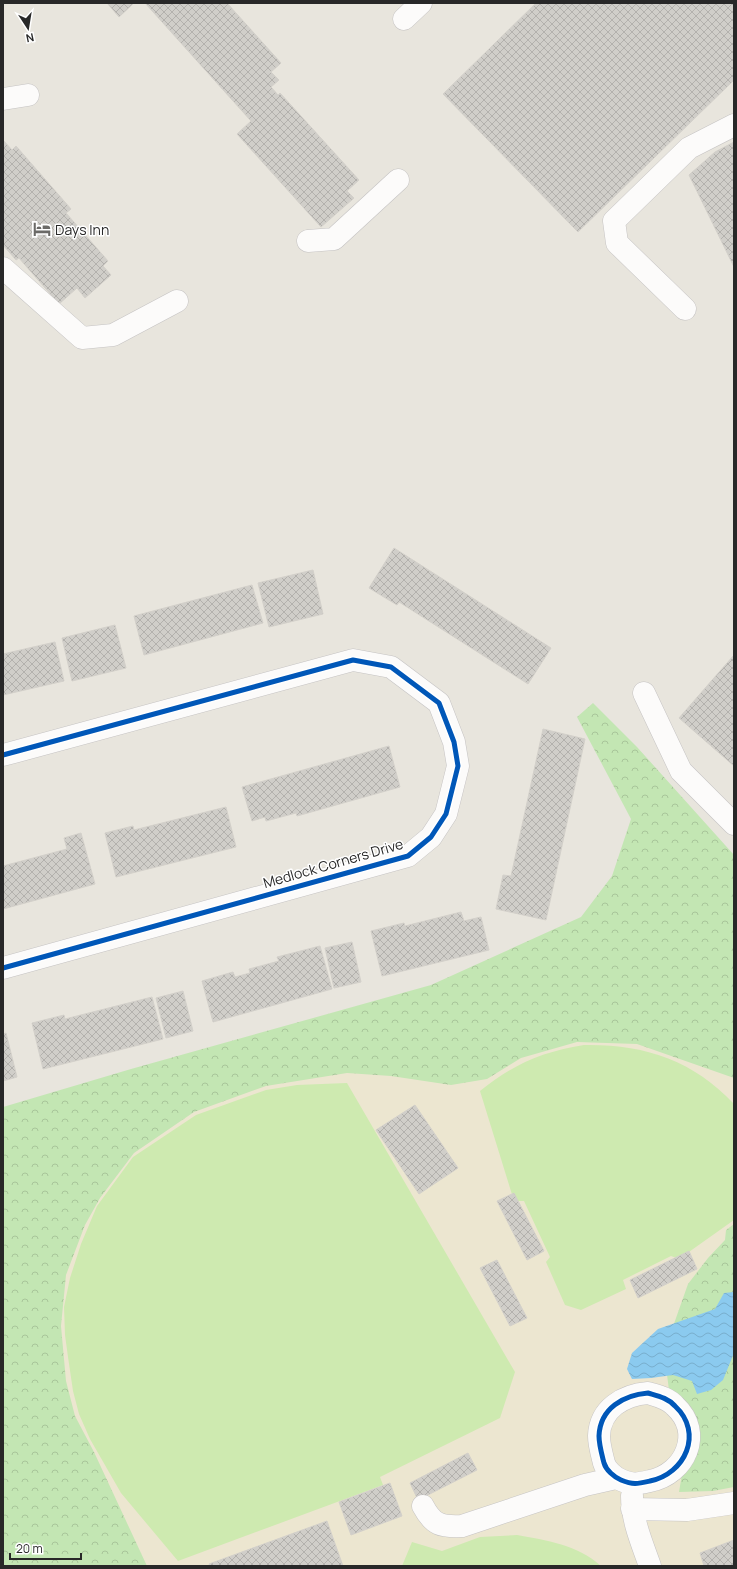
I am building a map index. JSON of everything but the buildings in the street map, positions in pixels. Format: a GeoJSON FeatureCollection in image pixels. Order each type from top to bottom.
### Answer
{"type":"FeatureCollection","features":[{"type":"Feature","properties":{"kind":"street"},"geometry":{"type":"LineString","coordinates":[[404,19],[421,3]]}},
{"type":"Feature","properties":{"kind":"street"},"geometry":{"type":"LineString","coordinates":[[3,99],[28,95]]}},
{"type":"Feature","properties":{"kind":"street"},"geometry":{"type":"LineString","coordinates":[[685,309],[617,243],[614,221],[689,148],[734,125]]}},
{"type":"Feature","properties":{"kind":"street"},"geometry":{"type":"LineString","coordinates":[[308,241],[334,239],[398,180]]}},
{"type":"Feature","properties":{"kind":"street"},"geometry":{"type":"LineString","coordinates":[[3,268],[82,338],[113,335],[177,301]]}},
{"type":"Feature","properties":{"kind":"street","name":"Medlock Corners Drive"},"geometry":{"type":"LineString","coordinates":[[3,755],[353,660],[391,668],[439,703],[454,742],[458,766],[446,814],[431,837],[408,856],[3,968]]}},
{"type":"Feature","properties":{"kind":"street"},"geometry":{"type":"LineString","coordinates":[[644,694],[680,771],[734,824]]}},
{"type":"Feature","properties":{"kind":"street"},"geometry":{"type":"LineString","coordinates":[[422,1506],[430,1518],[445,1527],[462,1526],[585,1485],[624,1482],[636,1528],[650,1566]]}},
{"type":"Feature","properties":{"kind":"street"},"geometry":{"type":"LineString","coordinates":[[632,1509],[687,1510],[734,1503]]}},
{"type":"Feature","properties":{"kind":"shaded area"},"geometry":{"type":"Polygon","coordinates":[[[645,967],[734,1044],[734,1566],[98,1566],[14,1310],[156,1116],[645,967]]]}},
{"type":"Feature","properties":{"kind":"green space"},"geometry":{"type":"Polygon","coordinates":[[[593,703],[637,747],[734,855],[734,1078],[637,1044],[577,1042],[521,1058],[487,1079],[451,1085],[391,1076],[347,1073],[266,1086],[194,1112],[134,1153],[100,1198],[85,1225],[66,1275],[61,1326],[66,1381],[75,1416],[94,1452],[147,1566],[3,1566],[3,1107],[131,1069],[431,985],[581,917],[612,876],[631,819],[577,717],[593,703]]]}},
{"type":"Feature","properties":{"kind":"green space"},"geometry":{"type":"Polygon","coordinates":[[[584,1045],[606,1045],[627,1048],[666,1058],[702,1076],[734,1104],[734,1220],[679,1259],[671,1256],[623,1280],[626,1289],[581,1310],[565,1305],[546,1262],[550,1257],[524,1201],[514,1201],[480,1091],[505,1073],[529,1060],[554,1051],[584,1045]]]}},
{"type":"Feature","properties":{"kind":"green space"},"geometry":{"type":"Polygon","coordinates":[[[347,1083],[515,1372],[500,1418],[380,1477],[383,1485],[178,1561],[121,1493],[90,1439],[79,1414],[73,1391],[68,1357],[65,1335],[64,1307],[70,1278],[81,1244],[97,1206],[133,1157],[196,1115],[266,1090],[297,1085],[347,1083]]]}},
{"type":"Feature","properties":{"kind":"green space"},"geometry":{"type":"Polygon","coordinates":[[[734,1224],[734,1487],[713,1491],[679,1492],[682,1474],[698,1442],[669,1390],[664,1352],[688,1284],[708,1258],[725,1240],[726,1230],[734,1224]]]}},
{"type":"Feature","properties":{"kind":"green space"},"geometry":{"type":"Polygon","coordinates":[[[517,1535],[550,1541],[572,1548],[592,1559],[601,1566],[402,1566],[412,1542],[442,1551],[480,1537],[517,1535]]]}},
{"type":"Feature","properties":{"kind":"water"},"geometry":{"type":"Polygon","coordinates":[[[734,1292],[734,1353],[723,1380],[711,1390],[697,1394],[692,1381],[673,1375],[632,1379],[627,1369],[632,1353],[658,1329],[715,1309],[724,1293],[734,1292]]]}},
{"type":"Feature","properties":{"kind":"cycle path"},"geometry":{"type":"LineString","coordinates":[[3,755],[353,660],[391,667],[439,703],[454,742],[458,766],[446,814],[431,837],[408,856],[3,968]]}},
{"type":"Feature","properties":{"kind":"cycle path"},"geometry":{"type":"LineString","coordinates":[[648,1393],[666,1399],[675,1406],[684,1417],[688,1428],[689,1440],[681,1461],[673,1470],[662,1477],[650,1481],[629,1483],[616,1477],[608,1471],[605,1466],[599,1436],[600,1426],[609,1411],[622,1400],[639,1394],[648,1393]]}},
{"type":"Feature","properties":{"kind":"place","name":"Days Inn"},"geometry":{"type":"Point","coordinates":[42,229]}}]}
